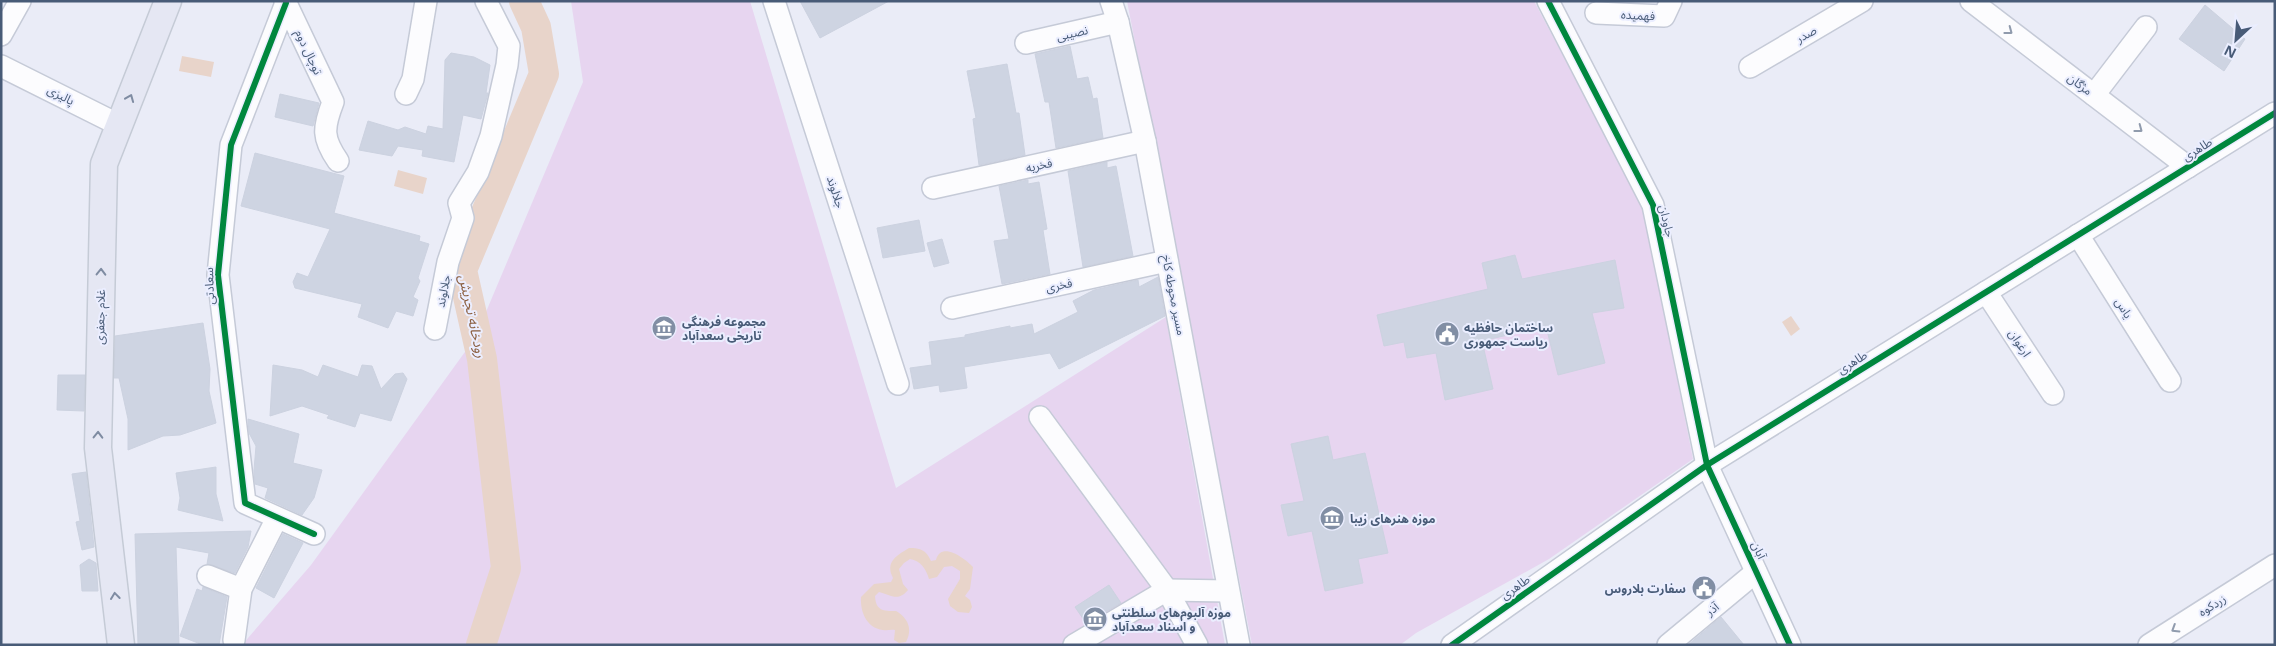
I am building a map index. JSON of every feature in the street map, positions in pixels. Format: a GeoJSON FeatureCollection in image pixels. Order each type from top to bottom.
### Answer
{"type":"FeatureCollection","features":[{"type":"Feature","properties":{"kind":"main road","name":"غلام جعفری"},"geometry":{"type":"LineString","coordinates":[[121,645],[98,448],[104,164],[168,1]]}},
{"type":"Feature","properties":{"kind":"street"},"geometry":{"type":"LineString","coordinates":[[1,35],[20,1]]}},
{"type":"Feature","properties":{"kind":"street"},"geometry":{"type":"LineString","coordinates":[[406,94],[413,79],[426,1]]}},
{"type":"Feature","properties":{"kind":"street","name":"جلالوند"},"geometry":{"type":"LineString","coordinates":[[435,329],[448,262],[463,218],[459,203],[478,172],[491,136],[507,65],[509,46],[486,1]]}},
{"type":"Feature","properties":{"kind":"street","name":"جلالوند"},"geometry":{"type":"LineString","coordinates":[[774,1],[898,384]]}},
{"type":"Feature","properties":{"kind":"street","name":"مسیر محوطه کاخ"},"geometry":{"type":"LineString","coordinates":[[1111,1],[1118,22],[1145,141],[1239,645]]}},
{"type":"Feature","properties":{"kind":"street","name":"جاودان"},"geometry":{"type":"LineString","coordinates":[[1548,1],[1653,205],[1707,465]]}},
{"type":"Feature","properties":{"kind":"street","name":"فهمیده"},"geometry":{"type":"LineString","coordinates":[[1596,13],[1664,16],[1671,1]]}},
{"type":"Feature","properties":{"kind":"street","name":"صدر"},"geometry":{"type":"LineString","coordinates":[[1750,67],[1862,1]]}},
{"type":"Feature","properties":{"kind":"street","name":"مژگان"},"geometry":{"type":"LineString","coordinates":[[1971,1],[2188,167]]}},
{"type":"Feature","properties":{"kind":"street","name":"توچال دوم"},"geometry":{"type":"LineString","coordinates":[[286,2],[333,102],[326,121],[327,144],[338,161]]}},
{"type":"Feature","properties":{"kind":"street","name":"سعادتی"},"geometry":{"type":"LineString","coordinates":[[286,2],[231,145],[218,275],[245,503],[314,534]]}},
{"type":"Feature","properties":{"kind":"street","name":"نصیبی"},"geometry":{"type":"LineString","coordinates":[[1026,44],[1118,22]]}},
{"type":"Feature","properties":{"kind":"street"},"geometry":{"type":"LineString","coordinates":[[2094,95],[2146,27]]}},
{"type":"Feature","properties":{"kind":"street","name":"پالیزی"},"geometry":{"type":"LineString","coordinates":[[1,66],[119,125]]}},
{"type":"Feature","properties":{"kind":"street","name":"طاهری"},"geometry":{"type":"LineString","coordinates":[[1455,644],[1707,465],[2275,114]]}},
{"type":"Feature","properties":{"kind":"street","name":"فخریه"},"geometry":{"type":"LineString","coordinates":[[933,188],[1145,141]]}},
{"type":"Feature","properties":{"kind":"street","name":"یاس"},"geometry":{"type":"LineString","coordinates":[[2078,235],[2170,382]]}},
{"type":"Feature","properties":{"kind":"street","name":"فخری"},"geometry":{"type":"LineString","coordinates":[[952,308],[1167,261]]}},
{"type":"Feature","properties":{"kind":"street","name":"ارغوان"},"geometry":{"type":"LineString","coordinates":[[1986,292],[2053,394]]}},
{"type":"Feature","properties":{"kind":"street"},"geometry":{"type":"LineString","coordinates":[[1040,417],[1167,590],[1197,645]]}},
{"type":"Feature","properties":{"kind":"street","name":"آبان"},"geometry":{"type":"LineString","coordinates":[[1707,465],[1790,645]]}},
{"type":"Feature","properties":{"kind":"street"},"geometry":{"type":"LineString","coordinates":[[234,640],[241,590],[277,518]]}},
{"type":"Feature","properties":{"kind":"street","name":"زردکوه"},"geometry":{"type":"LineString","coordinates":[[2150,645],[2275,565]]}},
{"type":"Feature","properties":{"kind":"street","name":"آذر"},"geometry":{"type":"LineString","coordinates":[[1668,645],[1756,572]]}},
{"type":"Feature","properties":{"kind":"street"},"geometry":{"type":"LineString","coordinates":[[208,576],[241,590]]}},
{"type":"Feature","properties":{"kind":"street"},"geometry":{"type":"LineString","coordinates":[[1074,645],[1167,590],[1228,591]]}},
{"type":"Feature","properties":{"kind":"shaded area","name":"مجموعه فرهنگی تاریخی سعدآباد"},"geometry":{"type":"Polygon","coordinates":[[[571,1],[750,1],[896,488],[1166,317],[1225,645],[242,645],[311,565],[475,338],[583,82],[571,1]]]}},
{"type":"Feature","properties":{"kind":"shaded area"},"geometry":{"type":"Polygon","coordinates":[[[1127,1],[1534,1],[1643,207],[1655,248],[1663,308],[1693,459],[1549,559],[1416,633],[1400,645],[1252,645],[1127,1]]]}},
{"type":"Feature","properties":{"kind":"shaded area"},"geometry":{"type":"Polygon","coordinates":[[[182,56],[214,62],[211,77],[179,71],[182,56]]]}},
{"type":"Feature","properties":{"kind":"shaded area"},"geometry":{"type":"Polygon","coordinates":[[[398,170],[427,178],[423,194],[394,186],[398,170]]]}},
{"type":"Feature","properties":{"kind":"shaded area"},"geometry":{"type":"Polygon","coordinates":[[[1791,316],[1800,329],[1791,336],[1782,322],[1791,316]]]}},
{"type":"Feature","properties":{"kind":"shaded area"},"geometry":{"type":"Polygon","coordinates":[[[909,548],[923,550],[931,561],[936,560],[939,554],[948,551],[960,556],[970,564],[973,567],[970,589],[965,596],[970,600],[972,607],[969,613],[958,612],[950,606],[948,599],[960,579],[960,571],[952,566],[944,567],[937,577],[929,579],[922,566],[910,559],[899,569],[903,584],[908,590],[898,597],[879,592],[875,596],[877,605],[881,609],[896,611],[906,620],[909,628],[908,637],[906,642],[899,643],[894,640],[895,630],[877,629],[868,622],[863,613],[861,597],[874,584],[891,582],[893,578],[890,568],[893,560],[909,548]]]}},
{"type":"Feature","properties":{"kind":"building"},"geometry":{"type":"Polygon","coordinates":[[[800,1],[889,1],[820,38],[800,1]]]}},
{"type":"Feature","properties":{"kind":"building"},"geometry":{"type":"Polygon","coordinates":[[[2205,5],[2245,39],[2224,71],[2179,39],[2205,5]]]}},
{"type":"Feature","properties":{"kind":"building"},"geometry":{"type":"Polygon","coordinates":[[[1070,46],[1077,79],[1088,77],[1093,99],[1097,98],[1103,138],[1056,148],[1049,102],[1045,102],[1035,54],[1070,46]]]}},
{"type":"Feature","properties":{"kind":"building"},"geometry":{"type":"Polygon","coordinates":[[[451,53],[474,57],[490,65],[486,93],[488,93],[481,119],[463,115],[454,162],[422,156],[423,150],[398,146],[392,156],[359,150],[368,121],[398,130],[405,127],[426,134],[428,126],[443,129],[445,60],[451,53]]]}},
{"type":"Feature","properties":{"kind":"building"},"geometry":{"type":"Polygon","coordinates":[[[1007,64],[1016,113],[1019,113],[1025,155],[979,165],[973,119],[976,118],[967,71],[1007,64]]]}},
{"type":"Feature","properties":{"kind":"building"},"geometry":{"type":"Polygon","coordinates":[[[280,94],[319,103],[313,126],[275,117],[280,94]]]}},
{"type":"Feature","properties":{"kind":"building"},"geometry":{"type":"Polygon","coordinates":[[[255,153],[344,176],[334,213],[420,236],[419,241],[429,244],[418,278],[420,281],[413,297],[418,300],[413,316],[396,311],[388,328],[358,317],[362,304],[295,288],[293,282],[297,273],[308,277],[330,229],[241,206],[255,153]]]}},
{"type":"Feature","properties":{"kind":"building"},"geometry":{"type":"Polygon","coordinates":[[[1107,162],[1107,168],[1116,166],[1133,256],[1083,267],[1068,171],[1107,162]]]}},
{"type":"Feature","properties":{"kind":"building"},"geometry":{"type":"Polygon","coordinates":[[[1028,180],[1028,184],[1039,182],[1047,229],[1043,230],[1050,274],[1002,284],[994,241],[1009,239],[999,186],[1028,180]]]}},
{"type":"Feature","properties":{"kind":"building"},"geometry":{"type":"Polygon","coordinates":[[[919,220],[925,251],[883,258],[877,228],[919,220]]]}},
{"type":"Feature","properties":{"kind":"building"},"geometry":{"type":"Polygon","coordinates":[[[942,239],[949,263],[934,267],[927,243],[942,239]]]}},
{"type":"Feature","properties":{"kind":"building","name":"ساختمان حافظیه ریاست جمهوری"},"geometry":{"type":"Polygon","coordinates":[[[1515,255],[1522,279],[1615,260],[1624,308],[1592,313],[1605,363],[1558,375],[1546,326],[1482,341],[1493,389],[1445,400],[1436,353],[1407,358],[1404,342],[1384,346],[1377,315],[1488,289],[1482,263],[1515,255]]]}},
{"type":"Feature","properties":{"kind":"building"},"geometry":{"type":"Polygon","coordinates":[[[1158,277],[1165,316],[1059,369],[1050,353],[964,367],[967,388],[940,392],[939,385],[914,389],[910,368],[932,365],[929,342],[965,337],[965,335],[1010,326],[1010,328],[1032,324],[1034,334],[1078,312],[1073,301],[1094,290],[1138,280],[1139,287],[1158,277]]]}},
{"type":"Feature","properties":{"kind":"building"},"geometry":{"type":"Polygon","coordinates":[[[203,323],[210,369],[209,391],[216,423],[180,435],[163,436],[128,450],[128,419],[119,378],[114,378],[115,336],[203,323]]]}},
{"type":"Feature","properties":{"kind":"building"},"geometry":{"type":"Polygon","coordinates":[[[273,365],[302,370],[318,377],[323,365],[358,377],[362,365],[372,366],[381,389],[395,374],[403,373],[407,379],[391,421],[360,413],[355,427],[327,418],[329,415],[302,406],[270,416],[273,365]]]}},
{"type":"Feature","properties":{"kind":"building"},"geometry":{"type":"Polygon","coordinates":[[[58,375],[85,375],[84,411],[57,410],[58,375]]]}},
{"type":"Feature","properties":{"kind":"building"},"geometry":{"type":"Polygon","coordinates":[[[248,419],[299,434],[293,463],[322,470],[314,498],[302,515],[265,498],[268,488],[255,484],[256,446],[249,433],[248,419]]]}},
{"type":"Feature","properties":{"kind":"building","name":"موزه هنرهای زیبا"},"geometry":{"type":"Polygon","coordinates":[[[1328,436],[1333,460],[1365,453],[1388,553],[1358,559],[1363,583],[1325,591],[1312,531],[1288,536],[1281,505],[1304,501],[1291,444],[1328,436]]]}},
{"type":"Feature","properties":{"kind":"building"},"geometry":{"type":"Polygon","coordinates":[[[216,467],[216,494],[223,521],[178,510],[180,498],[176,473],[216,467]]]}},
{"type":"Feature","properties":{"kind":"building"},"geometry":{"type":"Polygon","coordinates":[[[86,472],[94,547],[82,550],[76,522],[80,521],[72,474],[86,472]]]}},
{"type":"Feature","properties":{"kind":"building"},"geometry":{"type":"Polygon","coordinates":[[[251,531],[248,547],[235,573],[207,564],[209,553],[176,547],[179,645],[138,645],[135,534],[251,531]]]}},
{"type":"Feature","properties":{"kind":"building"},"geometry":{"type":"Polygon","coordinates":[[[283,534],[303,543],[274,598],[256,588],[283,534]]]}},
{"type":"Feature","properties":{"kind":"building"},"geometry":{"type":"Polygon","coordinates":[[[89,559],[96,563],[98,591],[82,591],[80,565],[89,559]]]}},
{"type":"Feature","properties":{"kind":"building","name":"موزه آلبوم‌های سلطنتی و اسناد سعدآباد"},"geometry":{"type":"Polygon","coordinates":[[[1109,585],[1121,603],[1086,623],[1075,607],[1109,585]]]}},
{"type":"Feature","properties":{"kind":"building"},"geometry":{"type":"Polygon","coordinates":[[[203,587],[227,597],[219,645],[203,645],[180,636],[197,589],[202,591],[203,587]]]}},
{"type":"Feature","properties":{"kind":"building"},"geometry":{"type":"Polygon","coordinates":[[[1721,617],[1744,645],[1688,645],[1721,617]]]}},
{"type":"Feature","properties":{"kind":"waterway","name":"رودخانه تجریش"},"geometry":{"type":"LineString","coordinates":[[481,645],[506,568],[482,359],[462,270],[544,74],[536,27],[524,1]]}},
{"type":"Feature","properties":{"kind":"cycle path"},"geometry":{"type":"LineString","coordinates":[[1548,1],[1653,205],[1707,465],[1790,645]]}},
{"type":"Feature","properties":{"kind":"cycle path"},"geometry":{"type":"LineString","coordinates":[[286,3],[231,145],[218,275],[245,503],[314,534]]}},
{"type":"Feature","properties":{"kind":"cycle path"},"geometry":{"type":"LineString","coordinates":[[1452,645],[1707,465],[2275,113]]}},
{"type":"Feature","properties":{"kind":"place","name":"مجموعه فرهنگی تاریخی سعدآباد"},"geometry":{"type":"Point","coordinates":[664,328]}},
{"type":"Feature","properties":{"kind":"place","name":"ساختمان حافظیه ریاست جمهوری"},"geometry":{"type":"Point","coordinates":[1447,334]}},
{"type":"Feature","properties":{"kind":"place","name":"موزه هنرهای زیبا"},"geometry":{"type":"Point","coordinates":[1332,518]}},
{"type":"Feature","properties":{"kind":"place","name":"سفارت بلاروس"},"geometry":{"type":"Point","coordinates":[1704,588]}},
{"type":"Feature","properties":{"kind":"place","name":"موزه آلبوم‌های سلطنتی و اسناد سعدآباد"},"geometry":{"type":"Point","coordinates":[1095,619]}}]}
